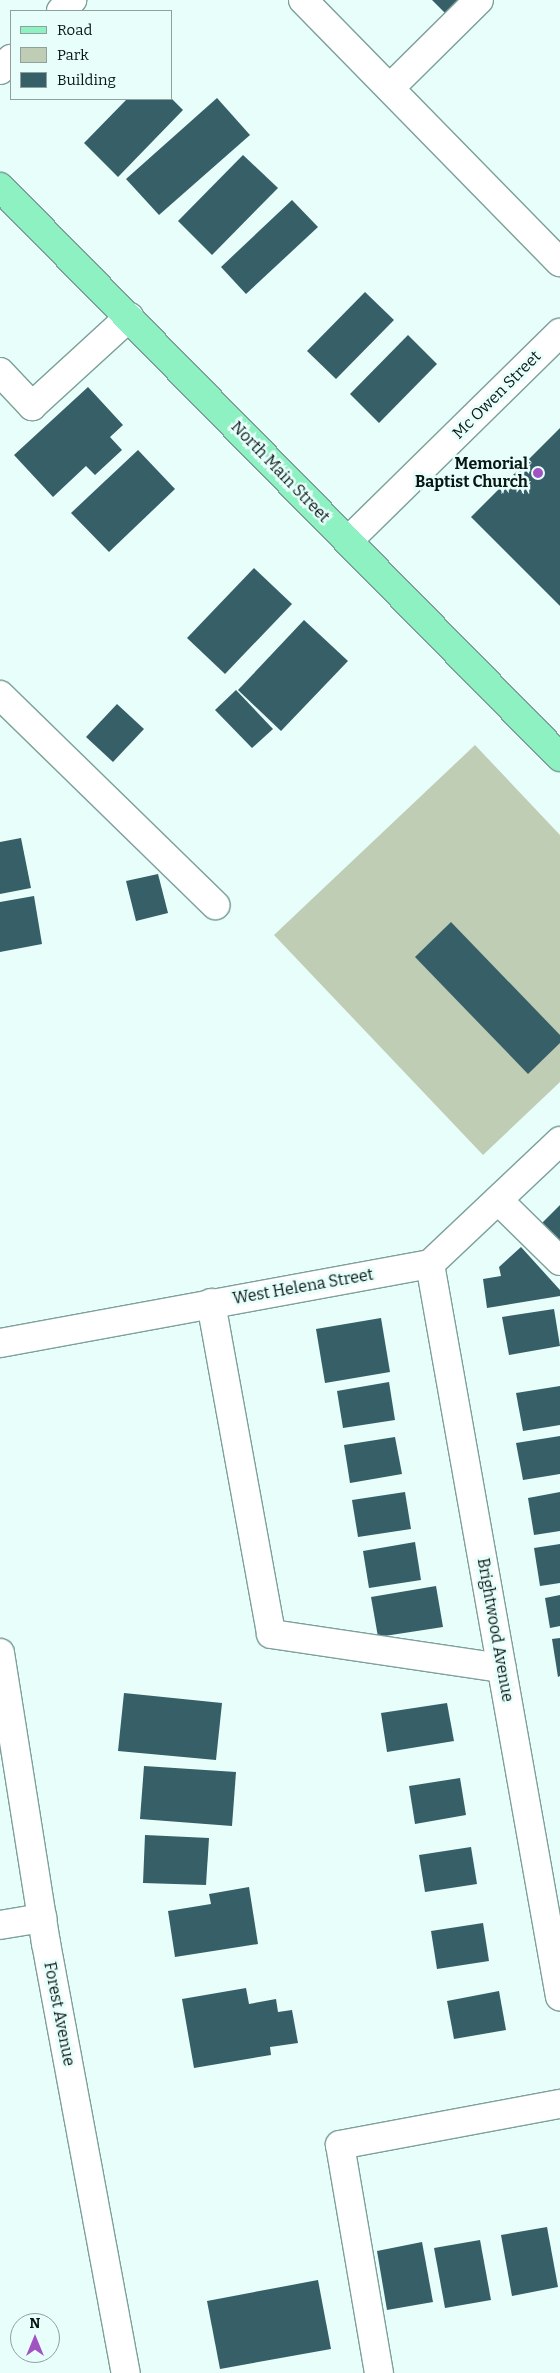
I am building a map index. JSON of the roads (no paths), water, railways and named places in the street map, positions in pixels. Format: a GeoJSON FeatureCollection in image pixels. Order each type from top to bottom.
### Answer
{"type":"FeatureCollection","features":[{"type":"Feature","properties":{"kind":"main road","name":"North Main Street"},"geometry":{"type":"LineString","coordinates":[[0,186],[560,757]]}},
{"type":"Feature","properties":{"kind":"street"},"geometry":{"type":"LineString","coordinates":[[62,10],[72,0]]}},
{"type":"Feature","properties":{"kind":"street"},"geometry":{"type":"LineString","coordinates":[[303,0],[560,262]]}},
{"type":"Feature","properties":{"kind":"street"},"geometry":{"type":"LineString","coordinates":[[390,88],[479,0]]}},
{"type":"Feature","properties":{"kind":"street"},"geometry":{"type":"LineString","coordinates":[[0,70],[10,61]]}},
{"type":"Feature","properties":{"kind":"street"},"geometry":{"type":"LineString","coordinates":[[0,372],[32,406],[129,317]]}},
{"type":"Feature","properties":{"kind":"street","name":"Mc Owen Street"},"geometry":{"type":"LineString","coordinates":[[348,542],[560,333]]}},
{"type":"Feature","properties":{"kind":"street"},"geometry":{"type":"LineString","coordinates":[[0,695],[215,905]]}},
{"type":"Feature","properties":{"kind":"street"},"geometry":{"type":"LineString","coordinates":[[430,1264],[560,1141]]}},
{"type":"Feature","properties":{"kind":"street"},"geometry":{"type":"LineString","coordinates":[[498,1200],[560,1262]]}},
{"type":"Feature","properties":{"kind":"street","name":"West Helena Street"},"geometry":{"type":"LineString","coordinates":[[0,1343],[430,1264]]}},
{"type":"Feature","properties":{"kind":"street","name":"Brightwood Avenue"},"geometry":{"type":"LineString","coordinates":[[430,1264],[560,1997]]}},
{"type":"Feature","properties":{"kind":"street"},"geometry":{"type":"LineString","coordinates":[[212,1304],[272,1634],[502,1668]]}},
{"type":"Feature","properties":{"kind":"street","name":"Forest Avenue"},"geometry":{"type":"LineString","coordinates":[[0,1653],[42,1918],[126,2373]]}},
{"type":"Feature","properties":{"kind":"street"},"geometry":{"type":"LineString","coordinates":[[0,1925],[42,1918]]}},
{"type":"Feature","properties":{"kind":"street"},"geometry":{"type":"LineString","coordinates":[[378,2373],[340,2145],[560,2104]]}},
{"type":"Feature","properties":{"kind":"place","name":"Memorial Baptist Church"},"geometry":{"type":"Point","coordinates":[538,473]}}]}
